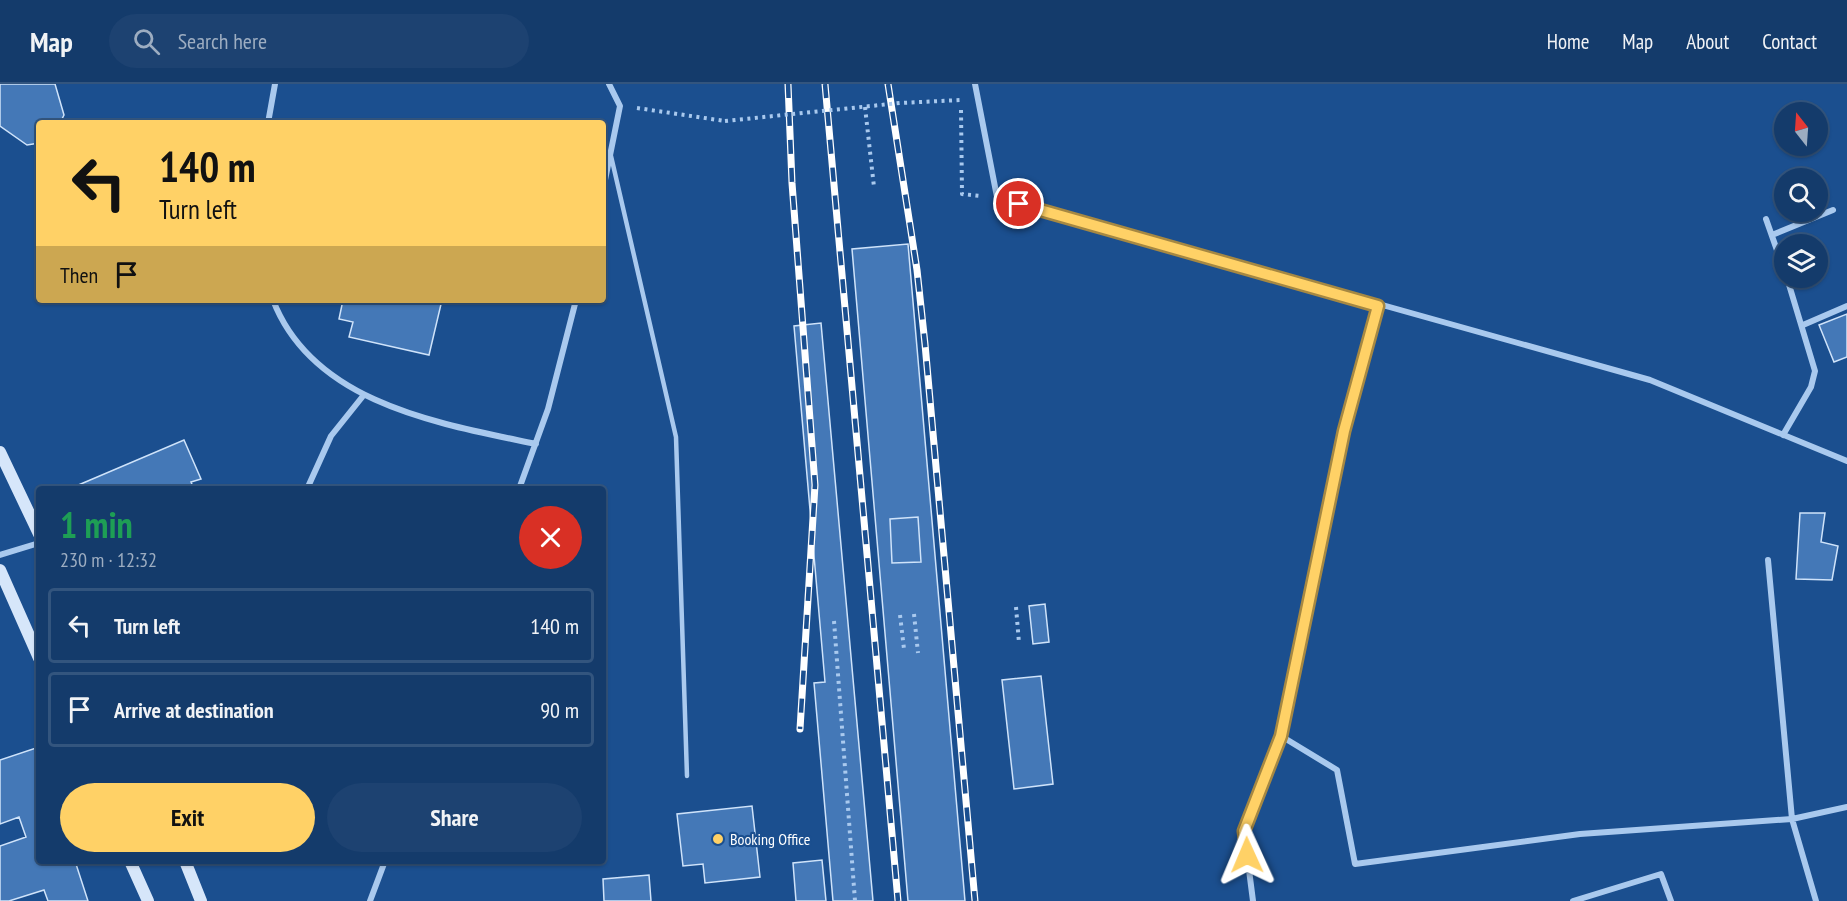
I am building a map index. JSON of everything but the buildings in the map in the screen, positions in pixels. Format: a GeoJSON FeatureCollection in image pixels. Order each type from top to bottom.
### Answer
{"type":"FeatureCollection","features":[{"type":"Feature","properties":{"kind":"main road"},"geometry":{"type":"LineString","coordinates":[[0,452],[36,528]]}},
{"type":"Feature","properties":{"kind":"main road"},"geometry":{"type":"LineString","coordinates":[[0,570],[36,651]]}},
{"type":"Feature","properties":{"kind":"main road"},"geometry":{"type":"LineString","coordinates":[[131,864],[147,901]]}},
{"type":"Feature","properties":{"kind":"main road"},"geometry":{"type":"LineString","coordinates":[[186,864],[201,901]]}},
{"type":"Feature","properties":{"kind":"street"},"geometry":{"type":"LineString","coordinates":[[269,120],[275,84]]}},
{"type":"Feature","properties":{"kind":"street"},"geometry":{"type":"LineString","coordinates":[[606,177],[620,106],[609,84]]}},
{"type":"Feature","properties":{"kind":"street"},"geometry":{"type":"LineString","coordinates":[[975,84],[997,197],[1378,306],[1650,380],[1847,461]]}},
{"type":"Feature","properties":{"kind":"street"},"geometry":{"type":"LineString","coordinates":[[1772,235],[1833,210]]}},
{"type":"Feature","properties":{"kind":"street"},"geometry":{"type":"LineString","coordinates":[[1766,219],[1774,241]]}},
{"type":"Feature","properties":{"kind":"street"},"geometry":{"type":"LineString","coordinates":[[1783,435],[1811,387],[1815,371],[1803,325],[1790,288]]}},
{"type":"Feature","properties":{"kind":"street"},"geometry":{"type":"LineString","coordinates":[[275,303],[294,336],[313,358],[363,396],[434,422],[536,444]]}},
{"type":"Feature","properties":{"kind":"street"},"geometry":{"type":"LineString","coordinates":[[520,486],[548,409],[575,303]]}},
{"type":"Feature","properties":{"kind":"street"},"geometry":{"type":"LineString","coordinates":[[1253,901],[1244,831],[1281,736],[1344,431],[1378,306]]}},
{"type":"Feature","properties":{"kind":"street"},"geometry":{"type":"LineString","coordinates":[[1803,325],[1847,306]]}},
{"type":"Feature","properties":{"kind":"street"},"geometry":{"type":"LineString","coordinates":[[308,486],[331,436],[363,396]]}},
{"type":"Feature","properties":{"kind":"street"},"geometry":{"type":"LineString","coordinates":[[0,555],[36,544]]}},
{"type":"Feature","properties":{"kind":"street"},"geometry":{"type":"LineString","coordinates":[[1768,561],[1792,819],[1816,901]]}},
{"type":"Feature","properties":{"kind":"street"},"geometry":{"type":"LineString","coordinates":[[1281,736],[1337,770],[1355,864],[1580,834],[1792,819],[1847,807]]}},
{"type":"Feature","properties":{"kind":"street"},"geometry":{"type":"LineString","coordinates":[[370,901],[384,864]]}},
{"type":"Feature","properties":{"kind":"street"},"geometry":{"type":"LineString","coordinates":[[1573,901],[1661,874],[1671,901]]}},
{"type":"Feature","properties":{"kind":"lane"},"geometry":{"type":"LineString","coordinates":[[611,156],[676,437],[687,776]]}},
{"type":"Feature","properties":{"kind":"path"},"geometry":{"type":"LineString","coordinates":[[620,106],[725,121],[961,100],[962,194],[997,197]]}},
{"type":"Feature","properties":{"kind":"path"},"geometry":{"type":"LineString","coordinates":[[865,107],[874,187]]}},
{"type":"Feature","properties":{"kind":"path"},"geometry":{"type":"LineString","coordinates":[[1016,607],[1019,643]]}},
{"type":"Feature","properties":{"kind":"path"},"geometry":{"type":"LineString","coordinates":[[914,614],[918,653]]}},
{"type":"Feature","properties":{"kind":"path"},"geometry":{"type":"LineString","coordinates":[[900,615],[904,649]]}},
{"type":"Feature","properties":{"kind":"path"},"geometry":{"type":"LineString","coordinates":[[834,621],[855,901]]}},
{"type":"Feature","properties":{"kind":"railway"},"geometry":{"type":"LineString","coordinates":[[788,84],[792,183],[815,485],[800,729]]}},
{"type":"Feature","properties":{"kind":"railway"},"geometry":{"type":"LineString","coordinates":[[825,84],[898,901]]}},
{"type":"Feature","properties":{"kind":"railway"},"geometry":{"type":"LineString","coordinates":[[888,84],[917,270],[925,344],[975,901]]}},
{"type":"Feature","properties":{"kind":"place","name":"Booking Office"},"geometry":{"type":"Point","coordinates":[718,839]}},
{"type":"Feature","properties":{"kind":"route"},"geometry":{"type":"LineString","coordinates":[[1019,204],[1378,306],[1344,431],[1281,736],[1244,831],[1247,855]]}}]}
